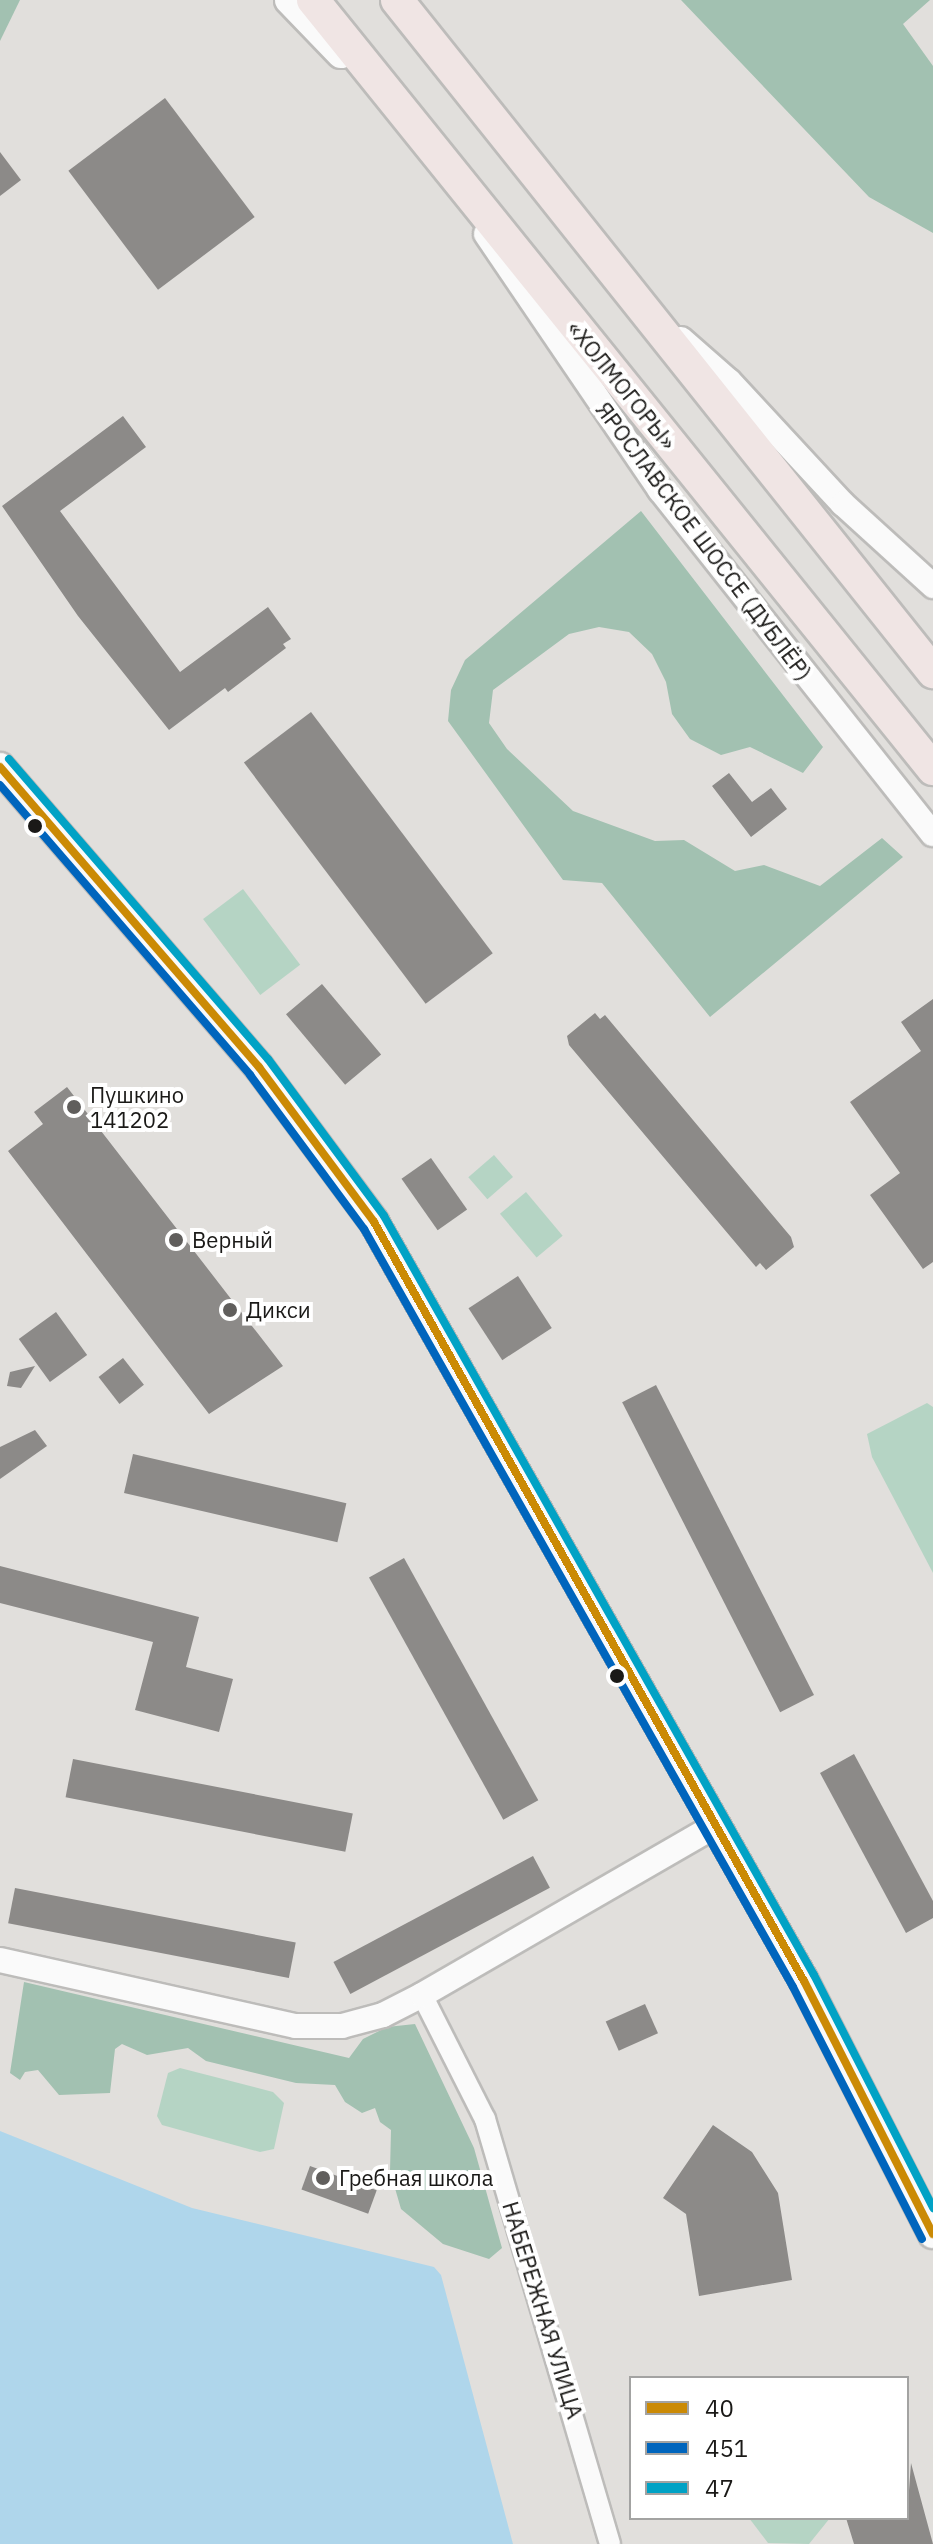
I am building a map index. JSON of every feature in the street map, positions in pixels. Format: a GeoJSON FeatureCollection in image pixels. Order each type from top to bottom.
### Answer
{"type":"FeatureCollection","features":[{"type":"Feature","properties":{"kind":"highway","name":"«ХОЛМОГОРЫ»"},"geometry":{"type":"LineString","coordinates":[[313,0],[405,118],[933,769]]}},
{"type":"Feature","properties":{"kind":"highway"},"geometry":{"type":"LineString","coordinates":[[397,0],[933,672]]}},
{"type":"Feature","properties":{"kind":"main road"},"geometry":{"type":"LineString","coordinates":[[289,0],[405,118]]}},
{"type":"Feature","properties":{"kind":"main road"},"geometry":{"type":"LineString","coordinates":[[0,767],[259,1067],[327,1153],[400,1265],[804,1981],[933,2234]]}},
{"type":"Feature","properties":{"kind":"street","name":"ЯРОСЛАВСКОЕ ШОССЕ (ДУБЛЁР)"},"geometry":{"type":"LineString","coordinates":[[438,157],[541,322],[660,490],[933,834]]}},
{"type":"Feature","properties":{"kind":"street"},"geometry":{"type":"LineString","coordinates":[[635,298],[729,381],[843,504],[933,586]]}},
{"type":"Feature","properties":{"kind":"street"},"geometry":{"type":"LineString","coordinates":[[0,1960],[296,2026],[342,2026],[383,2015],[422,1995],[717,1825]]}},
{"type":"Feature","properties":{"kind":"street","name":"НАБЕРЕЖНАЯ УЛИЦА"},"geometry":{"type":"LineString","coordinates":[[422,1995],[485,2119],[610,2544]]}},
{"type":"Feature","properties":{"kind":"green space"},"geometry":{"type":"Polygon","coordinates":[[[0,0],[20,0],[0,41],[0,0]]]}},
{"type":"Feature","properties":{"kind":"green space"},"geometry":{"type":"Polygon","coordinates":[[[681,0],[930,0],[903,24],[933,66],[933,233],[869,197],[681,0]]]}},
{"type":"Feature","properties":{"kind":"green space"},"geometry":{"type":"Polygon","coordinates":[[[641,511],[823,747],[803,773],[750,747],[721,755],[690,739],[672,714],[666,682],[652,654],[629,632],[599,627],[569,634],[493,690],[489,723],[507,749],[573,811],[655,841],[684,840],[735,871],[764,865],[820,886],[882,838],[903,857],[710,1017],[602,883],[563,880],[448,721],[451,690],[465,660],[641,511]]]}},
{"type":"Feature","properties":{"kind":"green space"},"geometry":{"type":"Polygon","coordinates":[[[243,889],[300,965],[260,995],[203,919],[243,889]]]}},
{"type":"Feature","properties":{"kind":"green space"},"geometry":{"type":"Polygon","coordinates":[[[494,1155],[513,1177],[487,1199],[468,1177],[494,1155]]]}},
{"type":"Feature","properties":{"kind":"green space"},"geometry":{"type":"Polygon","coordinates":[[[526,1192],[563,1236],[537,1258],[500,1214],[526,1192]]]}},
{"type":"Feature","properties":{"kind":"green space"},"geometry":{"type":"Polygon","coordinates":[[[927,1403],[933,1407],[933,1573],[872,1457],[867,1434],[927,1403]]]}},
{"type":"Feature","properties":{"kind":"green space"},"geometry":{"type":"Polygon","coordinates":[[[24,1982],[349,2058],[363,2039],[387,2027],[415,2024],[474,2148],[502,2248],[489,2259],[443,2244],[401,2209],[390,2171],[391,2130],[380,2122],[375,2108],[362,2113],[345,2102],[335,2085],[296,2083],[206,2061],[188,2048],[147,2055],[122,2044],[115,2049],[110,2093],[59,2095],[38,2070],[25,2072],[20,2080],[10,2073],[24,1982]]]}},
{"type":"Feature","properties":{"kind":"green space"},"geometry":{"type":"Polygon","coordinates":[[[180,2068],[273,2092],[284,2103],[274,2149],[260,2152],[162,2125],[157,2116],[168,2073],[180,2068]]]}},
{"type":"Feature","properties":{"kind":"green space"},"geometry":{"type":"Polygon","coordinates":[[[751,2520],[828,2520],[809,2544],[768,2543],[751,2520]]]}},
{"type":"Feature","properties":{"kind":"water"},"geometry":{"type":"Polygon","coordinates":[[[0,2131],[192,2208],[434,2267],[441,2275],[513,2544],[0,2544],[0,2131]]]}},
{"type":"Feature","properties":{"kind":"building"},"geometry":{"type":"Polygon","coordinates":[[[165,98],[255,217],[158,290],[68,171],[165,98]]]}},
{"type":"Feature","properties":{"kind":"building"},"geometry":{"type":"Polygon","coordinates":[[[0,152],[21,180],[0,196],[0,152]]]}},
{"type":"Feature","properties":{"kind":"building"},"geometry":{"type":"Polygon","coordinates":[[[123,416],[146,447],[60,511],[180,672],[268,607],[291,639],[283,644],[286,648],[228,692],[225,688],[169,730],[78,616],[2,506],[123,416]]]}},
{"type":"Feature","properties":{"kind":"building"},"geometry":{"type":"Polygon","coordinates":[[[311,712],[493,953],[426,1004],[244,763],[311,712]]]}},
{"type":"Feature","properties":{"kind":"building"},"geometry":{"type":"Polygon","coordinates":[[[729,773],[752,802],[771,788],[787,809],[751,837],[712,786],[729,773]]]}},
{"type":"Feature","properties":{"kind":"building"},"geometry":{"type":"Polygon","coordinates":[[[322,984],[381,1054],[345,1085],[286,1014],[322,984]]]}},
{"type":"Feature","properties":{"kind":"building"},"geometry":{"type":"Polygon","coordinates":[[[933,999],[933,1262],[923,1269],[870,1195],[900,1173],[850,1102],[921,1051],[901,1022],[933,999]]]}},
{"type":"Feature","properties":{"kind":"building"},"geometry":{"type":"Polygon","coordinates":[[[595,1013],[600,1019],[605,1015],[791,1237],[794,1247],[766,1270],[760,1263],[756,1267],[569,1045],[567,1036],[595,1013]]]}},
{"type":"Feature","properties":{"kind":"building"},"geometry":{"type":"Polygon","coordinates":[[[67,1087],[283,1366],[209,1414],[8,1151],[43,1124],[34,1112],[67,1087]]]}},
{"type":"Feature","properties":{"kind":"building"},"geometry":{"type":"Polygon","coordinates":[[[431,1158],[467,1210],[438,1230],[402,1179],[431,1158]]]}},
{"type":"Feature","properties":{"kind":"building"},"geometry":{"type":"Polygon","coordinates":[[[518,1276],[552,1328],[502,1360],[469,1308],[518,1276]]]}},
{"type":"Feature","properties":{"kind":"building"},"geometry":{"type":"Polygon","coordinates":[[[56,1312],[87,1355],[50,1382],[19,1339],[56,1312]]]}},
{"type":"Feature","properties":{"kind":"building"},"geometry":{"type":"Polygon","coordinates":[[[123,1358],[144,1385],[120,1404],[99,1377],[123,1358]]]}},
{"type":"Feature","properties":{"kind":"building"},"geometry":{"type":"Polygon","coordinates":[[[35,1366],[21,1388],[7,1386],[10,1372],[35,1366]]]}},
{"type":"Feature","properties":{"kind":"building"},"geometry":{"type":"Polygon","coordinates":[[[656,1385],[814,1695],[780,1712],[622,1402],[656,1385]]]}},
{"type":"Feature","properties":{"kind":"building"},"geometry":{"type":"Polygon","coordinates":[[[35,1430],[47,1446],[0,1479],[0,1447],[35,1430]]]}},
{"type":"Feature","properties":{"kind":"building"},"geometry":{"type":"Polygon","coordinates":[[[133,1454],[346,1503],[337,1542],[124,1493],[133,1454]]]}},
{"type":"Feature","properties":{"kind":"building"},"geometry":{"type":"Polygon","coordinates":[[[404,1558],[538,1800],[503,1820],[369,1577],[404,1558]]]}},
{"type":"Feature","properties":{"kind":"building"},"geometry":{"type":"Polygon","coordinates":[[[0,1566],[199,1617],[186,1667],[233,1679],[219,1732],[135,1710],[153,1642],[0,1603],[0,1566]]]}},
{"type":"Feature","properties":{"kind":"building"},"geometry":{"type":"Polygon","coordinates":[[[854,1754],[933,1901],[933,1918],[906,1933],[820,1773],[854,1754]]]}},
{"type":"Feature","properties":{"kind":"building"},"geometry":{"type":"Polygon","coordinates":[[[73,1759],[353,1813],[345,1852],[66,1797],[73,1759]]]}},
{"type":"Feature","properties":{"kind":"building"},"geometry":{"type":"Polygon","coordinates":[[[533,1856],[550,1888],[350,1994],[333,1962],[533,1856]]]}},
{"type":"Feature","properties":{"kind":"building"},"geometry":{"type":"Polygon","coordinates":[[[15,1888],[296,1943],[289,1978],[8,1923],[15,1888]]]}},
{"type":"Feature","properties":{"kind":"building"},"geometry":{"type":"Polygon","coordinates":[[[645,2004],[658,2033],[619,2051],[606,2021],[645,2004]]]}},
{"type":"Feature","properties":{"kind":"building"},"geometry":{"type":"Polygon","coordinates":[[[713,2125],[752,2152],[778,2193],[792,2280],[699,2296],[686,2214],[663,2198],[713,2125]]]}},
{"type":"Feature","properties":{"kind":"building","name":"Гребная школа"},"geometry":{"type":"Polygon","coordinates":[[[310,2166],[377,2190],[368,2214],[301,2189],[310,2166]]]}},
{"type":"Feature","properties":{"kind":"building"},"geometry":{"type":"Polygon","coordinates":[[[911,2463],[933,2544],[854,2544],[847,2520],[909,2520],[911,2463]]]}},
{"type":"Feature","properties":{"kind":"transit line","name":"47"},"geometry":{"type":"LineString","coordinates":[[9,759],[268,1059],[384,1216],[814,1975],[933,2208]]}},
{"type":"Feature","properties":{"kind":"transit line","name":"40"},"geometry":{"type":"LineString","coordinates":[[0,767],[259,1067],[374,1222],[804,1981],[933,2234]]}},
{"type":"Feature","properties":{"kind":"transit line","name":"451"},"geometry":{"type":"LineString","coordinates":[[0,785],[250,1075],[364,1229],[793,1987],[922,2239]]}},
{"type":"Feature","properties":{"kind":"place","name":"Пушкино 141202"},"geometry":{"type":"Point","coordinates":[74,1107]}},
{"type":"Feature","properties":{"kind":"place","name":"Верный"},"geometry":{"type":"Point","coordinates":[176,1240]}},
{"type":"Feature","properties":{"kind":"place","name":"Дикси"},"geometry":{"type":"Point","coordinates":[230,1310]}},
{"type":"Feature","properties":{"kind":"place","name":"Гребная школа"},"geometry":{"type":"Point","coordinates":[323,2178]}}]}
